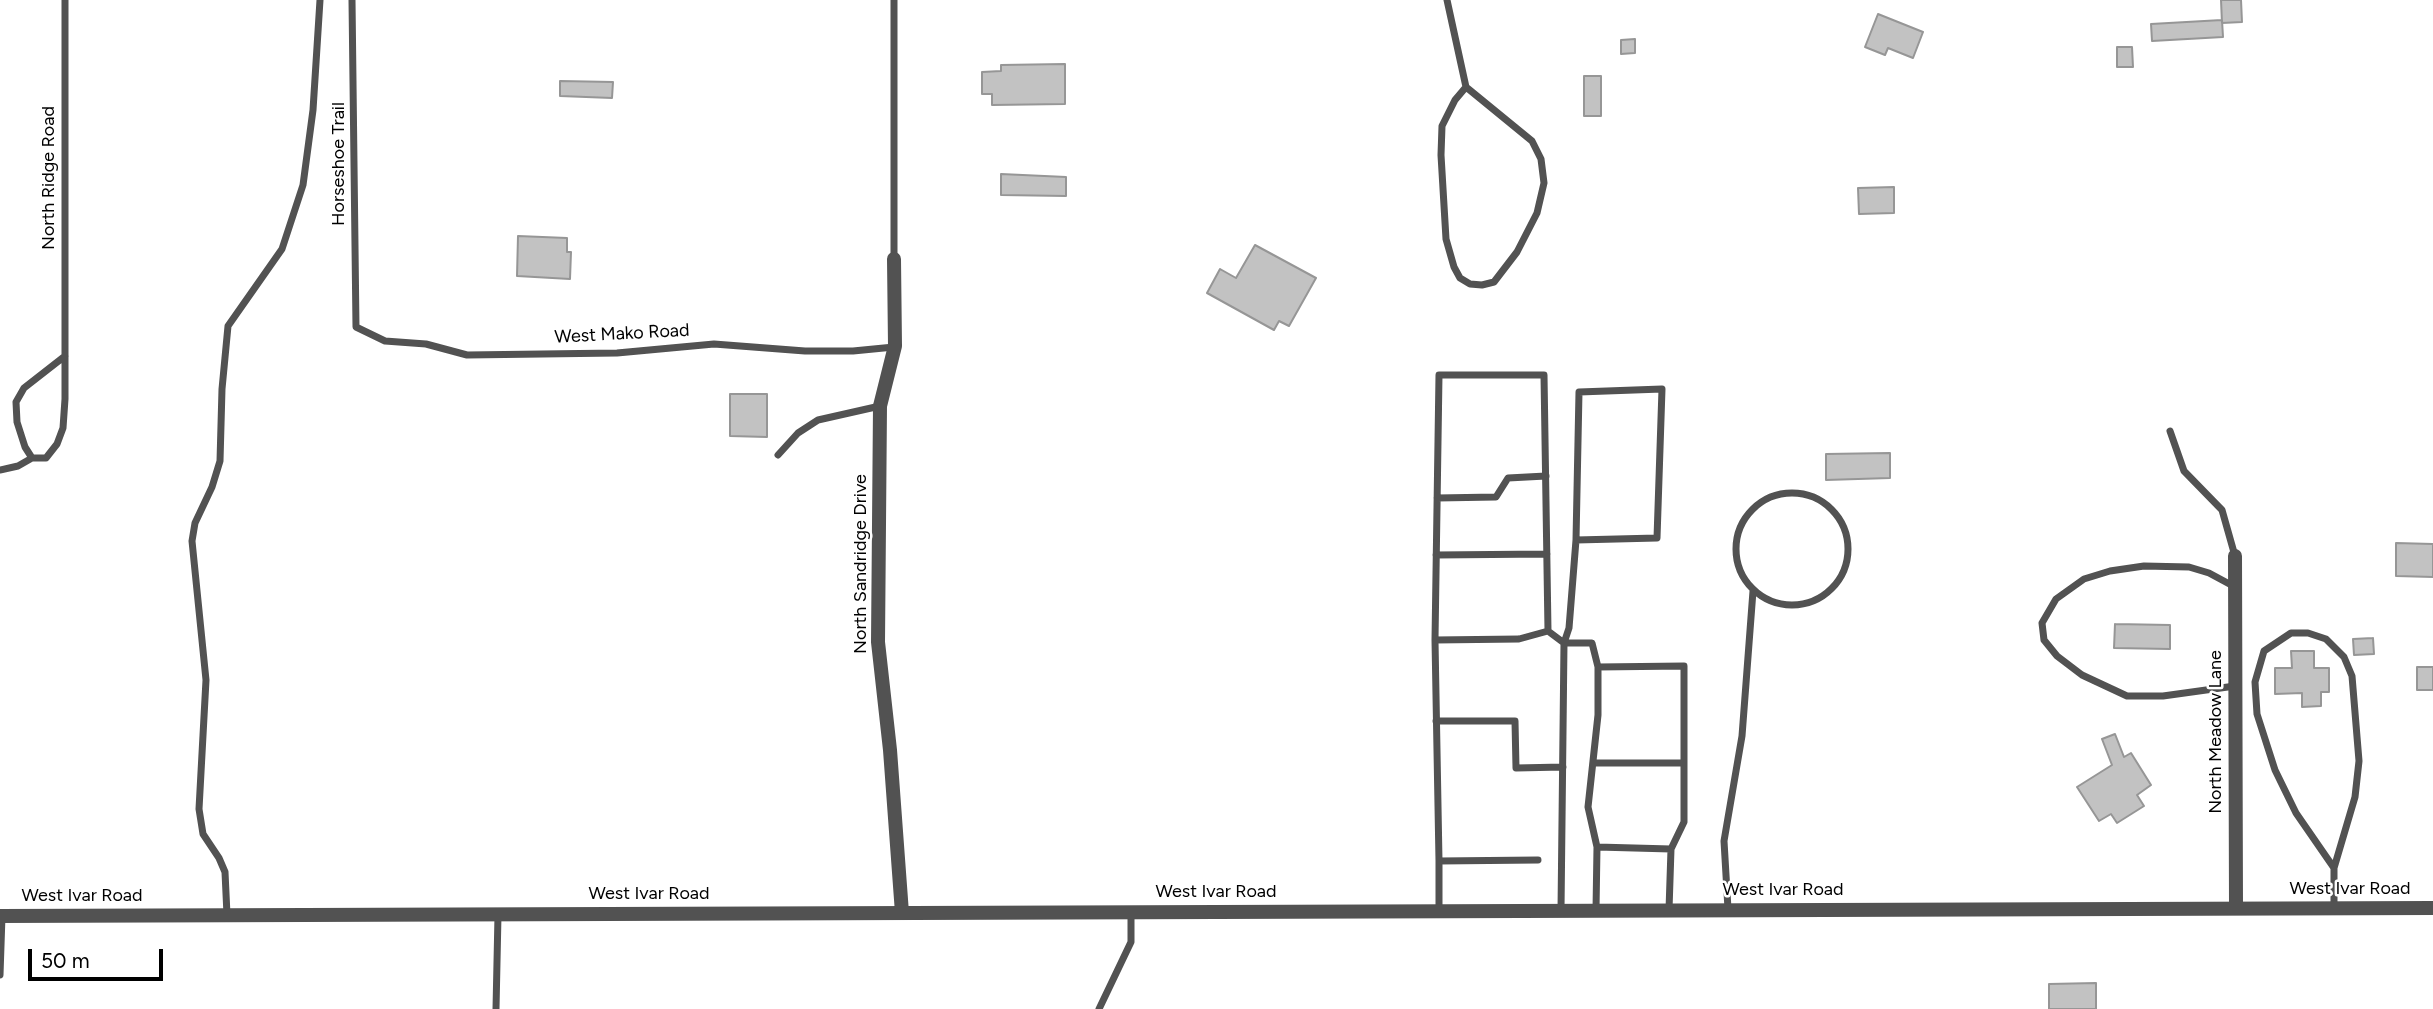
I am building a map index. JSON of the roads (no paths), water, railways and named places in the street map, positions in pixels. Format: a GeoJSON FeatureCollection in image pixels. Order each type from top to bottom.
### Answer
{"type":"FeatureCollection","features":[{"type":"Feature","properties":{"kind":"street","name":"North Sandridge Drive"},"geometry":{"type":"LineString","coordinates":[[894,259],[895,346],[880,406],[878,642],[890,750],[902,913]]}},
{"type":"Feature","properties":{"kind":"street","name":"North Meadow Lane"},"geometry":{"type":"LineString","coordinates":[[2235,556],[2236,908]]}},
{"type":"Feature","properties":{"kind":"street","name":"West Ivar Road"},"geometry":{"type":"LineString","coordinates":[[1,916],[2433,908]]}},
{"type":"Feature","properties":{"kind":"lane","name":"North Ridge Road"},"geometry":{"type":"LineString","coordinates":[[32,458],[46,458],[57,444],[63,428],[65,0]]}},
{"type":"Feature","properties":{"kind":"lane"},"geometry":{"type":"LineString","coordinates":[[227,915],[225,872],[203,834],[199,809],[206,680],[192,541],[195,523],[212,487],[220,461],[222,389],[228,326],[282,249],[303,185],[313,110],[320,0]]}},
{"type":"Feature","properties":{"kind":"lane","name":"Horseshoe Trail"},"geometry":{"type":"LineString","coordinates":[[352,0],[356,327]]}},
{"type":"Feature","properties":{"kind":"lane"},"geometry":{"type":"LineString","coordinates":[[1447,0],[1466,88],[1532,141],[1541,159],[1544,183],[1537,213],[1517,252],[1494,282],[1482,285],[1470,284],[1460,278],[1446,239],[1440,155],[1442,126],[1455,100],[1466,88]]}},
{"type":"Feature","properties":{"kind":"lane"},"geometry":{"type":"LineString","coordinates":[[894,4],[894,259]]}},
{"type":"Feature","properties":{"kind":"lane","name":"West Mako Road"},"geometry":{"type":"LineString","coordinates":[[356,327],[385,341],[426,344],[467,355],[617,353],[714,344],[805,351],[853,351],[895,346]]}},
{"type":"Feature","properties":{"kind":"lane"},"geometry":{"type":"LineString","coordinates":[[0,470],[18,466],[32,458],[25,447],[17,422],[16,402],[24,388],[65,356]]}},
{"type":"Feature","properties":{"kind":"lane"},"geometry":{"type":"LineString","coordinates":[[1440,911],[1435,640],[1439,374],[1544,375],[1548,631]]}},
{"type":"Feature","properties":{"kind":"lane"},"geometry":{"type":"LineString","coordinates":[[1561,910],[1564,643],[1569,628],[1576,540],[1579,392],[1662,389],[1657,538],[1576,540]]}},
{"type":"Feature","properties":{"kind":"lane"},"geometry":{"type":"LineString","coordinates":[[778,455],[798,433],[818,419],[880,406]]}},
{"type":"Feature","properties":{"kind":"lane"},"geometry":{"type":"LineString","coordinates":[[2170,430],[2185,471],[2222,510],[2235,556]]}},
{"type":"Feature","properties":{"kind":"lane"},"geometry":{"type":"LineString","coordinates":[[1437,498],[1496,497],[1508,478],[1546,475]]}},
{"type":"Feature","properties":{"kind":"lane"},"geometry":{"type":"LineString","coordinates":[[1728,909],[1724,841],[1742,736],[1753,591],[1739,566],[1736,548],[1739,531],[1748,515],[1761,503],[1777,495],[1795,493],[1828,505],[1841,520],[1848,538],[1849,557],[1842,575],[1831,590],[1815,601],[1796,605],[1777,603],[1753,591]]}},
{"type":"Feature","properties":{"kind":"lane"},"geometry":{"type":"LineString","coordinates":[[1436,555],[1547,554]]}},
{"type":"Feature","properties":{"kind":"lane"},"geometry":{"type":"LineString","coordinates":[[2235,587],[2209,573],[2189,567],[2144,566],[2110,571],[2084,579],[2056,599],[2042,622],[2044,639],[2057,656],[2082,675],[2127,696],[2163,696],[2236,686]]}},
{"type":"Feature","properties":{"kind":"lane"},"geometry":{"type":"LineString","coordinates":[[1548,631],[1564,643],[1592,643],[1598,667],[1598,715],[1588,807],[1597,847],[1596,910]]}},
{"type":"Feature","properties":{"kind":"lane"},"geometry":{"type":"LineString","coordinates":[[1435,640],[1520,639],[1548,631]]}},
{"type":"Feature","properties":{"kind":"lane"},"geometry":{"type":"LineString","coordinates":[[2334,868],[2296,813],[2275,770],[2257,714],[2255,682],[2264,651],[2291,633],[2308,633],[2326,639],[2344,657],[2352,676],[2358,773],[2355,797],[2334,868],[2334,908]]}},
{"type":"Feature","properties":{"kind":"lane"},"geometry":{"type":"LineString","coordinates":[[1598,667],[1684,666],[1684,822],[1671,849],[1670,910]]}},
{"type":"Feature","properties":{"kind":"lane"},"geometry":{"type":"LineString","coordinates":[[1436,721],[1515,721],[1517,768],[1563,767]]}},
{"type":"Feature","properties":{"kind":"lane"},"geometry":{"type":"LineString","coordinates":[[1593,763],[1684,763]]}},
{"type":"Feature","properties":{"kind":"lane"},"geometry":{"type":"LineString","coordinates":[[1597,847],[1671,849]]}},
{"type":"Feature","properties":{"kind":"lane"},"geometry":{"type":"LineString","coordinates":[[1439,861],[1538,860]]}},
{"type":"Feature","properties":{"kind":"lane"},"geometry":{"type":"LineString","coordinates":[[1099,1009],[1131,942],[1131,912]]}},
{"type":"Feature","properties":{"kind":"lane"},"geometry":{"type":"LineString","coordinates":[[496,1009],[498,914]]}},
{"type":"Feature","properties":{"kind":"lane"},"geometry":{"type":"LineString","coordinates":[[0,975],[1,916]]}}]}
